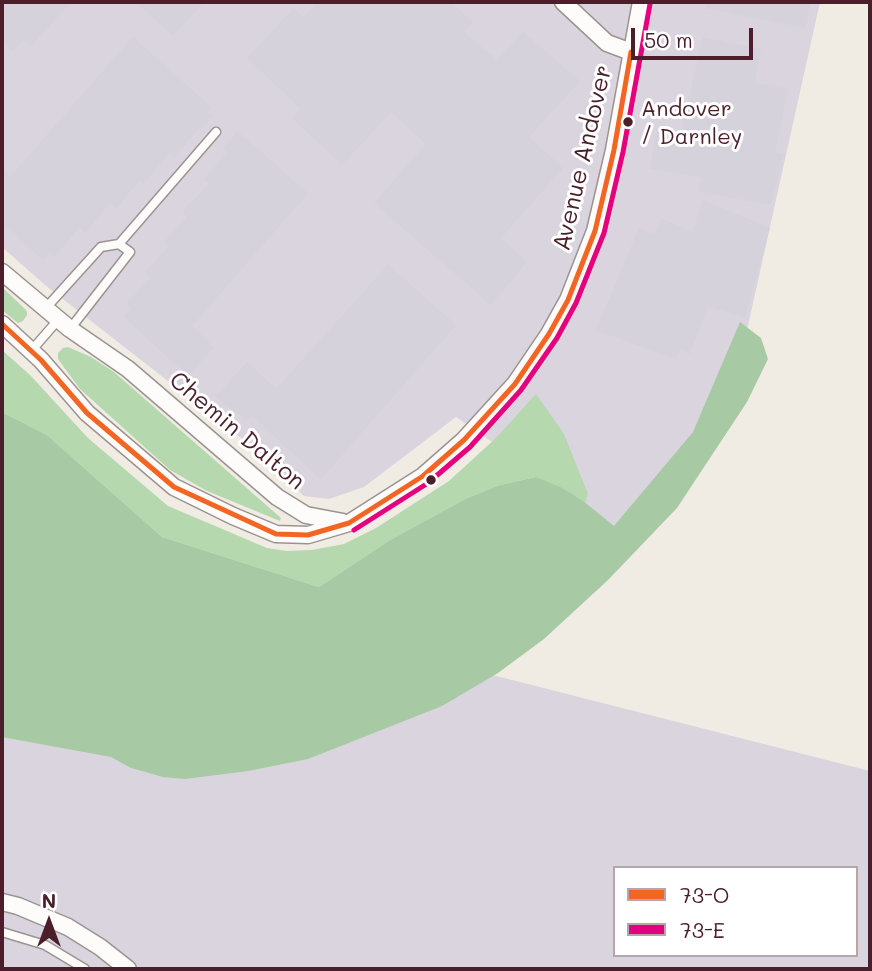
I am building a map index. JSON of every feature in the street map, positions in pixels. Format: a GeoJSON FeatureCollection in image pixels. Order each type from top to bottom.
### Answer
{"type":"FeatureCollection","features":[{"type":"Feature","properties":{"kind":"street"},"geometry":{"type":"LineString","coordinates":[[563,2],[607,43],[631,52]]}},
{"type":"Feature","properties":{"kind":"street","name":"Avenue Andover"},"geometry":{"type":"LineString","coordinates":[[349,523],[412,484],[464,440],[515,384],[549,334],[578,277],[595,231],[614,150],[641,2]]}},
{"type":"Feature","properties":{"kind":"street","name":"Chemin Dalton"},"geometry":{"type":"LineString","coordinates":[[2,272],[64,324],[128,369],[290,507],[314,518],[349,523]]}},
{"type":"Feature","properties":{"kind":"street"},"geometry":{"type":"LineString","coordinates":[[2,324],[31,351],[87,413],[160,477],[192,498],[276,534],[307,536],[349,523]]}},
{"type":"Feature","properties":{"kind":"street"},"geometry":{"type":"LineString","coordinates":[[2,902],[68,927],[128,969]]}},
{"type":"Feature","properties":{"kind":"lane"},"geometry":{"type":"LineString","coordinates":[[45,309],[101,247],[119,244],[216,132]]}},
{"type":"Feature","properties":{"kind":"lane"},"geometry":{"type":"LineString","coordinates":[[31,351],[64,324],[130,251],[119,244]]}},
{"type":"Feature","properties":{"kind":"lane"},"geometry":{"type":"LineString","coordinates":[[2,932],[45,945],[85,969]]}},
{"type":"Feature","properties":{"kind":"shaded area"},"geometry":{"type":"Polygon","coordinates":[[[2,2],[820,2],[727,420],[634,540],[456,417],[364,487],[329,499],[304,496],[246,442],[45,285],[2,247],[2,2]]]}},
{"type":"Feature","properties":{"kind":"shaded area"},"geometry":{"type":"Polygon","coordinates":[[[461,667],[870,771],[870,969],[2,969],[2,696],[461,667]]]}},
{"type":"Feature","properties":{"kind":"green space"},"geometry":{"type":"Polygon","coordinates":[[[2,287],[27,311],[23,321],[18,323],[2,310],[2,287]]]}},
{"type":"Feature","properties":{"kind":"green space"},"geometry":{"type":"Polygon","coordinates":[[[740,322],[761,338],[768,359],[747,402],[677,508],[608,580],[544,639],[498,673],[442,706],[308,759],[248,771],[185,779],[163,777],[131,768],[111,757],[2,737],[2,412],[47,435],[162,537],[319,587],[390,540],[467,498],[500,485],[536,477],[583,501],[614,526],[693,432],[740,322]]]}},
{"type":"Feature","properties":{"kind":"green space"},"geometry":{"type":"Polygon","coordinates":[[[68,347],[91,357],[114,372],[281,518],[280,521],[207,491],[170,470],[80,389],[58,359],[58,353],[68,347]]]}},
{"type":"Feature","properties":{"kind":"green space"},"geometry":{"type":"Polygon","coordinates":[[[2,350],[31,376],[88,438],[168,506],[267,548],[287,551],[312,550],[344,544],[376,528],[449,481],[497,437],[536,394],[564,434],[588,494],[585,503],[536,477],[500,485],[467,498],[390,540],[319,587],[162,537],[47,435],[2,412],[2,350]]]}},
{"type":"Feature","properties":{"kind":"building"},"geometry":{"type":"Polygon","coordinates":[[[2,2],[71,2],[31,46],[23,40],[13,51],[2,41],[2,2]]]}},
{"type":"Feature","properties":{"kind":"building"},"geometry":{"type":"Polygon","coordinates":[[[136,2],[204,2],[173,36],[136,2]]]}},
{"type":"Feature","properties":{"kind":"building"},"geometry":{"type":"Polygon","coordinates":[[[318,2],[450,2],[473,22],[464,32],[497,60],[523,32],[580,81],[529,137],[563,168],[501,238],[527,262],[491,305],[374,203],[426,144],[391,112],[342,165],[292,118],[301,109],[247,58],[294,8],[303,18],[318,2]]]}},
{"type":"Feature","properties":{"kind":"building"},"geometry":{"type":"Polygon","coordinates":[[[706,2],[810,2],[806,28],[705,8],[706,2]]]}},
{"type":"Feature","properties":{"kind":"building"},"geometry":{"type":"Polygon","coordinates":[[[133,37],[211,107],[206,112],[211,116],[174,157],[169,154],[144,183],[140,180],[116,208],[110,203],[85,233],[79,227],[54,258],[49,252],[43,260],[2,223],[2,170],[10,177],[133,37]]]}},
{"type":"Feature","properties":{"kind":"building"},"geometry":{"type":"Polygon","coordinates":[[[703,37],[761,49],[755,83],[788,89],[775,152],[784,154],[771,205],[698,192],[701,177],[650,169],[657,128],[681,133],[703,37]]]}},
{"type":"Feature","properties":{"kind":"building"},"geometry":{"type":"Polygon","coordinates":[[[237,131],[308,193],[192,326],[214,347],[188,376],[124,317],[131,309],[126,304],[150,278],[145,272],[169,246],[165,241],[187,217],[183,211],[209,184],[204,179],[227,152],[224,147],[237,131]]]}},
{"type":"Feature","properties":{"kind":"building"},"geometry":{"type":"Polygon","coordinates":[[[703,200],[770,228],[745,318],[708,306],[690,354],[680,350],[675,359],[596,330],[639,228],[655,234],[661,218],[692,232],[703,200]]]}},
{"type":"Feature","properties":{"kind":"building"},"geometry":{"type":"Polygon","coordinates":[[[388,265],[456,325],[321,479],[251,415],[246,421],[216,397],[247,362],[276,389],[388,265]]]}},
{"type":"Feature","properties":{"kind":"transit line","name":"73-E"},"geometry":{"type":"LineString","coordinates":[[354,530],[428,483],[470,447],[521,390],[557,338],[576,303],[604,233],[623,152],[650,4]]}},
{"type":"Feature","properties":{"kind":"transit line","name":"73-O"},"geometry":{"type":"LineString","coordinates":[[2,324],[41,360],[87,413],[174,487],[276,534],[308,535],[349,523],[423,476],[464,440],[515,384],[549,334],[568,300],[595,231],[614,150],[631,52]]}},
{"type":"Feature","properties":{"kind":"place","name":"Andover / Darnley"},"geometry":{"type":"Point","coordinates":[628,122]}}]}
